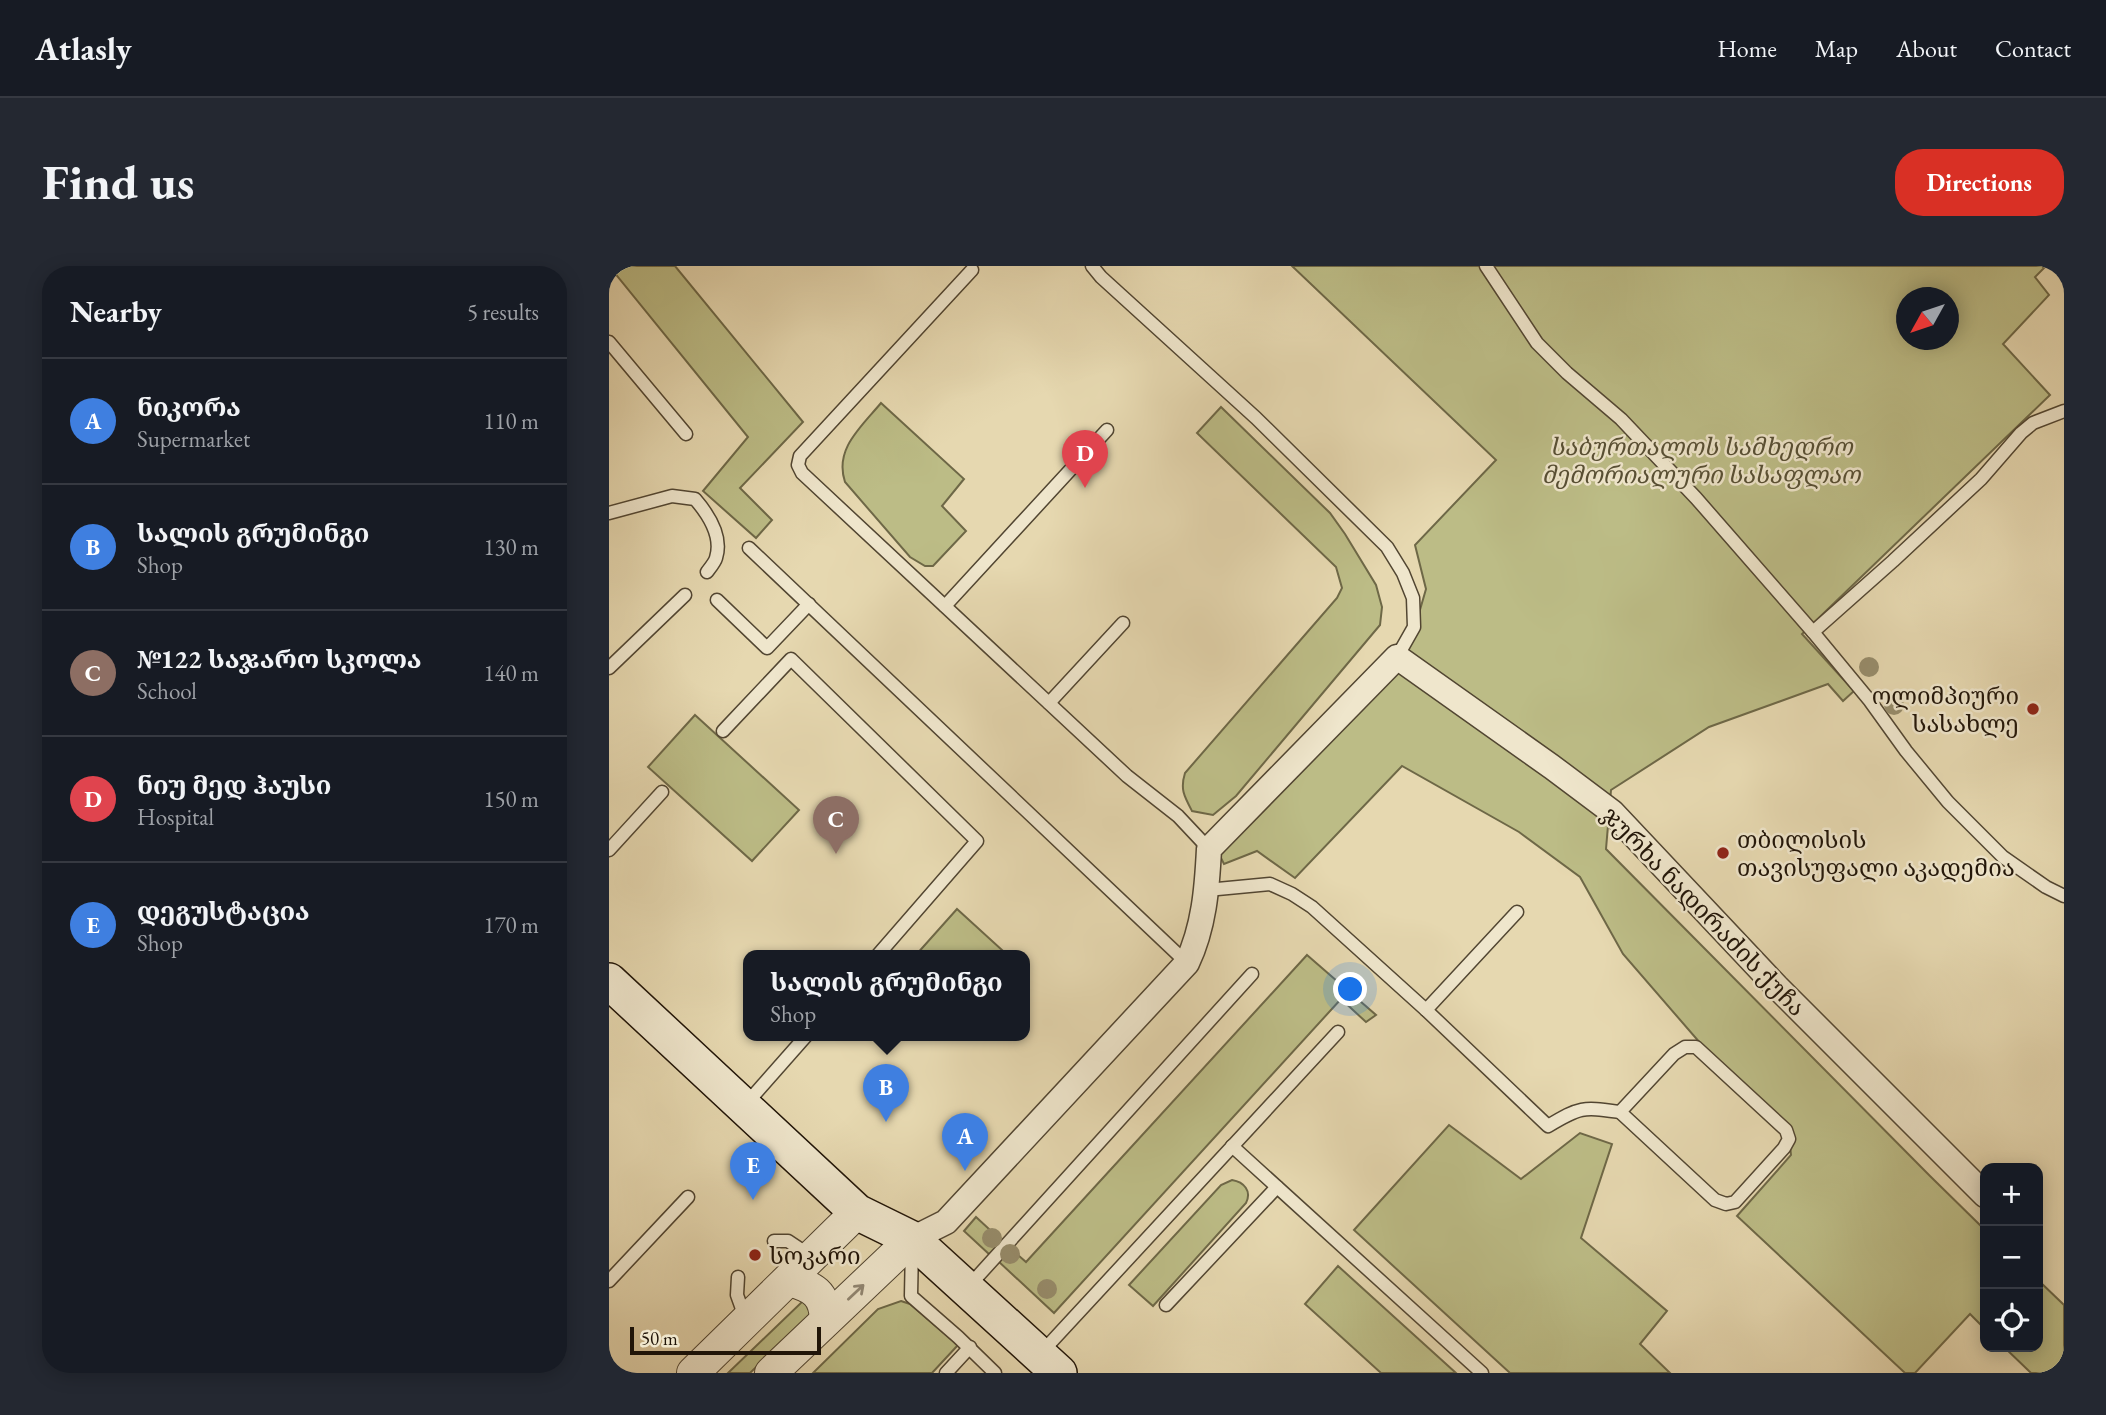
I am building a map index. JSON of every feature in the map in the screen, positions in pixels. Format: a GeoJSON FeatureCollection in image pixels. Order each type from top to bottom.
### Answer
{"type":"FeatureCollection","features":[{"type":"Feature","properties":{"kind":"main road"},"geometry":{"type":"LineString","coordinates":[[609,981],[857,1212],[912,1239],[1049,1364]]}},
{"type":"Feature","properties":{"kind":"street"},"geometry":{"type":"LineString","coordinates":[[771,1373],[912,1239],[946,1222],[1187,963],[1197,943],[1207,890],[1209,849],[1397,657]]}},
{"type":"Feature","properties":{"kind":"street","name":"ჯურხა ნადირაძის ქუჩა"},"geometry":{"type":"LineString","coordinates":[[1397,657],[1612,812],[1777,987],[1980,1190]]}},
{"type":"Feature","properties":{"kind":"street"},"geometry":{"type":"LineString","coordinates":[[694,1373],[857,1212]]}},
{"type":"Feature","properties":{"kind":"street"},"geometry":{"type":"LineString","coordinates":[[789,1280],[806,1285],[819,1294],[826,1309],[826,1321]]}},
{"type":"Feature","properties":{"kind":"lane"},"geometry":{"type":"LineString","coordinates":[[1091,266],[1256,418],[1387,547],[1403,573],[1413,598],[1414,627],[1397,657]]}},
{"type":"Feature","properties":{"kind":"lane"},"geometry":{"type":"LineString","coordinates":[[1486,266],[1537,343],[1567,373],[1621,419],[1696,498],[1813,632],[1948,802],[2003,857],[2046,887],[2064,896]]}},
{"type":"Feature","properties":{"kind":"lane"},"geometry":{"type":"LineString","coordinates":[[972,270],[800,456],[798,465],[802,473],[1127,776],[1178,816],[1209,849]]}},
{"type":"Feature","properties":{"kind":"lane"},"geometry":{"type":"LineString","coordinates":[[609,342],[686,434]]}},
{"type":"Feature","properties":{"kind":"lane"},"geometry":{"type":"LineString","coordinates":[[1813,632],[1981,479],[2021,433],[2033,424],[2064,411]]}},
{"type":"Feature","properties":{"kind":"lane"},"geometry":{"type":"LineString","coordinates":[[945,606],[1107,430]]}},
{"type":"Feature","properties":{"kind":"lane"},"geometry":{"type":"LineString","coordinates":[[609,513],[673,496],[695,499],[707,513],[717,536],[716,558],[707,572]]}},
{"type":"Feature","properties":{"kind":"lane"},"geometry":{"type":"LineString","coordinates":[[749,548],[1187,963]]}},
{"type":"Feature","properties":{"kind":"lane"},"geometry":{"type":"LineString","coordinates":[[609,668],[685,595]]}},
{"type":"Feature","properties":{"kind":"lane"},"geometry":{"type":"LineString","coordinates":[[716,600],[767,648],[809,604]]}},
{"type":"Feature","properties":{"kind":"lane"},"geometry":{"type":"LineString","coordinates":[[1049,703],[1123,623]]}},
{"type":"Feature","properties":{"kind":"lane"},"geometry":{"type":"LineString","coordinates":[[723,731],[791,660],[977,841],[882,950]]}},
{"type":"Feature","properties":{"kind":"lane"},"geometry":{"type":"LineString","coordinates":[[609,850],[662,792]]}},
{"type":"Feature","properties":{"kind":"lane"},"geometry":{"type":"LineString","coordinates":[[1207,890],[1271,884],[1292,894],[1312,907],[1426,1010],[1548,1126],[1579,1109],[1620,1112],[1715,1200],[1726,1204],[1735,1202],[1789,1139],[1786,1130],[1696,1047],[1685,1047],[1674,1054],[1620,1112]]}},
{"type":"Feature","properties":{"kind":"lane"},"geometry":{"type":"LineString","coordinates":[[1426,1010],[1517,912]]}},
{"type":"Feature","properties":{"kind":"lane"},"geometry":{"type":"LineString","coordinates":[[967,1289],[1252,974]]}},
{"type":"Feature","properties":{"kind":"lane"},"geometry":{"type":"LineString","coordinates":[[1049,1364],[1233,1146],[1338,1032]]}},
{"type":"Feature","properties":{"kind":"lane"},"geometry":{"type":"LineString","coordinates":[[744,1107],[803,1041]]}},
{"type":"Feature","properties":{"kind":"lane"},"geometry":{"type":"LineString","coordinates":[[1233,1146],[1482,1373]]}},
{"type":"Feature","properties":{"kind":"lane"},"geometry":{"type":"LineString","coordinates":[[1166,1304],[1277,1187]]}},
{"type":"Feature","properties":{"kind":"lane"},"geometry":{"type":"LineString","coordinates":[[609,1281],[688,1197]]}},
{"type":"Feature","properties":{"kind":"lane"},"geometry":{"type":"LineString","coordinates":[[912,1239],[911,1296],[995,1373]]}},
{"type":"Feature","properties":{"kind":"lane"},"geometry":{"type":"LineString","coordinates":[[774,1241],[788,1241],[812,1257]]}},
{"type":"Feature","properties":{"kind":"lane"},"geometry":{"type":"LineString","coordinates":[[739,1277],[737,1295],[746,1322]]}},
{"type":"Feature","properties":{"kind":"lane"},"geometry":{"type":"LineString","coordinates":[[946,1373],[969,1347]]}},
{"type":"Feature","properties":{"kind":"green space"},"geometry":{"type":"Polygon","coordinates":[[[609,266],[675,266],[803,422],[740,488],[772,520],[756,538],[703,491],[748,437],[609,266]]]}},
{"type":"Feature","properties":{"kind":"green space","name":"საბურთალოს სამხედრო მემორიალური სასაფლაო"},"geometry":{"type":"Polygon","coordinates":[[[1292,266],[2044,268],[2035,277],[2049,295],[2003,344],[2050,395],[1802,634],[1854,691],[1843,701],[1828,684],[1709,727],[1611,790],[1606,849],[1980,1225],[1980,1324],[1970,1314],[1915,1373],[1905,1373],[1737,1216],[1791,1155],[1788,1127],[1701,1044],[1623,954],[1580,877],[1519,832],[1402,766],[1295,878],[1257,851],[1224,864],[1219,854],[1411,641],[1426,589],[1415,545],[1496,460],[1292,266]]]}},
{"type":"Feature","properties":{"kind":"green space"},"geometry":{"type":"Polygon","coordinates":[[[881,403],[964,479],[942,506],[966,531],[933,566],[925,566],[910,557],[845,482],[843,459],[846,449],[881,403]]]}},
{"type":"Feature","properties":{"kind":"green space"},"geometry":{"type":"Polygon","coordinates":[[[1221,407],[1330,513],[1376,585],[1382,607],[1380,625],[1236,796],[1213,815],[1192,811],[1184,792],[1185,773],[1337,598],[1342,588],[1336,567],[1197,433],[1221,407]]]}},
{"type":"Feature","properties":{"kind":"green space"},"geometry":{"type":"Polygon","coordinates":[[[695,715],[799,810],[752,861],[648,767],[695,715]]]}},
{"type":"Feature","properties":{"kind":"green space"},"geometry":{"type":"Polygon","coordinates":[[[957,909],[1002,950],[920,950],[957,909]]]}},
{"type":"Feature","properties":{"kind":"green space"},"geometry":{"type":"Polygon","coordinates":[[[1307,955],[1376,1015],[1366,1022],[1341,999],[1054,1313],[998,1261],[1010,1248],[1026,1262],[1307,955]]]}},
{"type":"Feature","properties":{"kind":"green space"},"geometry":{"type":"Polygon","coordinates":[[[1449,1125],[1521,1179],[1580,1133],[1612,1144],[1581,1238],[1667,1311],[1640,1344],[1670,1373],[1510,1373],[1354,1230],[1449,1125]]]}},
{"type":"Feature","properties":{"kind":"green space"},"geometry":{"type":"Polygon","coordinates":[[[1232,1180],[1246,1188],[1246,1203],[1153,1306],[1129,1285],[1221,1185],[1232,1180]]]}},
{"type":"Feature","properties":{"kind":"green space"},"geometry":{"type":"Polygon","coordinates":[[[976,1217],[1002,1241],[990,1255],[964,1231],[976,1217]]]}},
{"type":"Feature","properties":{"kind":"green space"},"geometry":{"type":"Polygon","coordinates":[[[1338,1266],[1456,1373],[1381,1373],[1305,1304],[1338,1266]]]}},
{"type":"Feature","properties":{"kind":"green space"},"geometry":{"type":"Polygon","coordinates":[[[2043,1285],[2064,1305],[2064,1373],[2031,1373],[2009,1352],[2043,1352],[2043,1285]]]}},
{"type":"Feature","properties":{"kind":"green space"},"geometry":{"type":"Polygon","coordinates":[[[805,1299],[813,1312],[750,1373],[728,1373],[805,1299]]]}},
{"type":"Feature","properties":{"kind":"green space"},"geometry":{"type":"Polygon","coordinates":[[[901,1301],[910,1304],[958,1345],[932,1373],[813,1373],[878,1309],[901,1301]]]}},
{"type":"Feature","properties":{"kind":"place","name":"ნიუ მედ ჰაუსი"},"geometry":{"type":"Point","coordinates":[1085,488]}},
{"type":"Feature","properties":{"kind":"place","name":"ოლიმპიური სასახლე"},"geometry":{"type":"Point","coordinates":[2033,709]}},
{"type":"Feature","properties":{"kind":"place","name":"თბილისის თავისუფალი აკადემია"},"geometry":{"type":"Point","coordinates":[1723,853]}},
{"type":"Feature","properties":{"kind":"place","name":"№122 საჯარო სკოლა"},"geometry":{"type":"Point","coordinates":[836,854]}},
{"type":"Feature","properties":{"kind":"place","name":"სალის გრუმინგი"},"geometry":{"type":"Point","coordinates":[886,1122]}},
{"type":"Feature","properties":{"kind":"place","name":"ნიკორა"},"geometry":{"type":"Point","coordinates":[965,1171]}},
{"type":"Feature","properties":{"kind":"place","name":"დეგუსტაცია"},"geometry":{"type":"Point","coordinates":[753,1200]}},
{"type":"Feature","properties":{"kind":"place","name":"სოკარი"},"geometry":{"type":"Point","coordinates":[755,1255]}}]}
